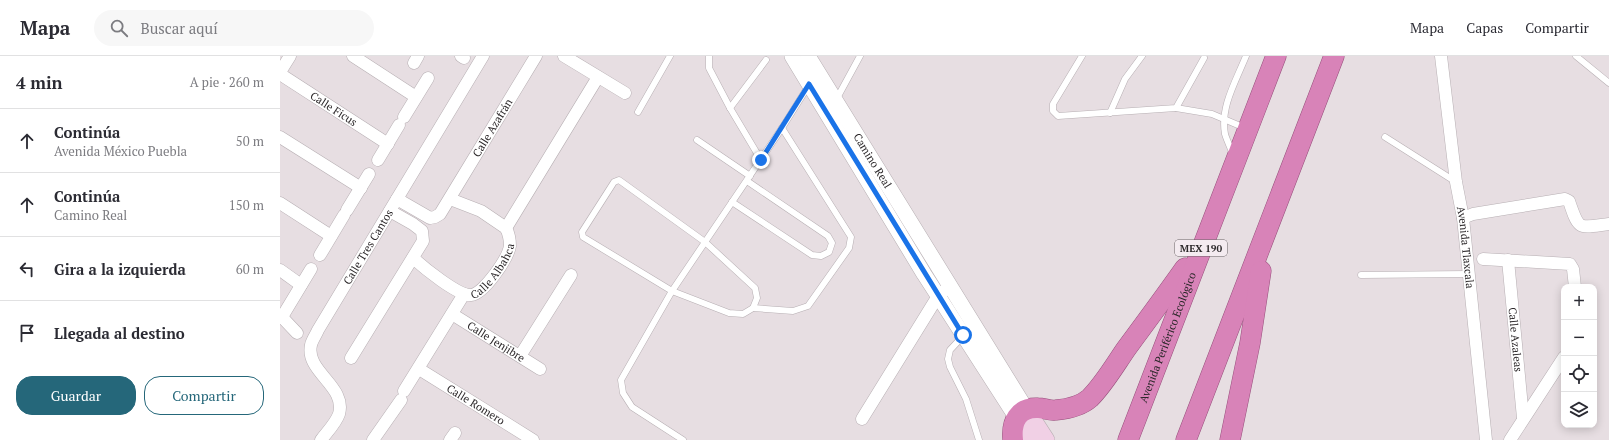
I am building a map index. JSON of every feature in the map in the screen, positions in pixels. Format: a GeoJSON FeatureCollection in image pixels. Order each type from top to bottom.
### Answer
{"type":"FeatureCollection","features":[{"type":"Feature","properties":{"kind":"highway"},"geometry":{"type":"LineString","coordinates":[[1186,440],[1334,56]]}},
{"type":"Feature","properties":{"kind":"highway","name":"Avenida Periférico Ecológico"},"geometry":{"type":"LineString","coordinates":[[1128,440],[1201,247],[1265,86],[1271,60]]}},
{"type":"Feature","properties":{"kind":"highway"},"geometry":{"type":"LineString","coordinates":[[1230,440],[1250,343],[1267,233]]}},
{"type":"Feature","properties":{"kind":"highway"},"geometry":{"type":"LineString","coordinates":[[1013,440],[1012,430],[1021,413],[1038,408],[1054,411],[1068,409],[1079,405],[1090,398],[1201,247]]}},
{"type":"Feature","properties":{"kind":"main road"},"geometry":{"type":"LineString","coordinates":[[1021,413],[1030,440]]}},
{"type":"Feature","properties":{"kind":"main road"},"geometry":{"type":"LineString","coordinates":[[1021,413],[1046,440]]}},
{"type":"Feature","properties":{"kind":"street"},"geometry":{"type":"LineString","coordinates":[[280,73],[290,56]]}},
{"type":"Feature","properties":{"kind":"street"},"geometry":{"type":"LineString","coordinates":[[352,56],[416,97]]}},
{"type":"Feature","properties":{"kind":"street","name":"Calle Tres Cantos"},"geometry":{"type":"LineString","coordinates":[[321,440],[338,416],[341,405],[339,396],[315,365],[311,355],[311,345],[318,330],[483,56]]}},
{"type":"Feature","properties":{"kind":"street","name":"Calle Azafrán"},"geometry":{"type":"LineString","coordinates":[[420,212],[430,218],[435,217],[450,199],[536,56]]}},
{"type":"Feature","properties":{"kind":"street"},"geometry":{"type":"LineString","coordinates":[[564,56],[625,93]]}},
{"type":"Feature","properties":{"kind":"street","name":"Camino Real"},"geometry":{"type":"LineString","coordinates":[[792,56],[930,270]]}},
{"type":"Feature","properties":{"kind":"street","name":"Avenida Tlaxcala"},"geometry":{"type":"LineString","coordinates":[[1441,56],[1456,182],[1463,218],[1486,440]]}},
{"type":"Feature","properties":{"kind":"street","name":"Camino Real"},"geometry":{"type":"LineString","coordinates":[[811,58],[930,270]]}},
{"type":"Feature","properties":{"kind":"street","name":"Calle Ficus"},"geometry":{"type":"LineString","coordinates":[[280,73],[388,144]]}},
{"type":"Feature","properties":{"kind":"street","name":"Calle Albahca"},"geometry":{"type":"LineString","coordinates":[[373,440],[419,369],[464,294],[472,295],[480,292],[487,285],[503,260],[510,247],[510,237],[506,228],[598,77]]}},
{"type":"Feature","properties":{"kind":"street"},"geometry":{"type":"LineString","coordinates":[[378,160],[428,78]]}},
{"type":"Feature","properties":{"kind":"street"},"geometry":{"type":"LineString","coordinates":[[280,137],[361,188]]}},
{"type":"Feature","properties":{"kind":"street"},"geometry":{"type":"LineString","coordinates":[[320,255],[369,174]]}},
{"type":"Feature","properties":{"kind":"street"},"geometry":{"type":"LineString","coordinates":[[397,199],[420,212],[413,224]]}},
{"type":"Feature","properties":{"kind":"street"},"geometry":{"type":"LineString","coordinates":[[450,199],[481,211],[506,228]]}},
{"type":"Feature","properties":{"kind":"street"},"geometry":{"type":"LineString","coordinates":[[1463,218],[1473,214],[1565,199],[1569,201],[1576,222],[1579,226],[1585,227],[1609,224]]}},
{"type":"Feature","properties":{"kind":"street"},"geometry":{"type":"LineString","coordinates":[[280,203],[331,236]]}},
{"type":"Feature","properties":{"kind":"street"},"geometry":{"type":"LineString","coordinates":[[351,358],[423,241],[422,231],[390,211]]}},
{"type":"Feature","properties":{"kind":"street"},"geometry":{"type":"LineString","coordinates":[[413,258],[426,271],[464,294]]}},
{"type":"Feature","properties":{"kind":"street"},"geometry":{"type":"LineString","coordinates":[[1483,259],[1564,262],[1570,264],[1573,269],[1575,284]]}},
{"type":"Feature","properties":{"kind":"street","name":"Calle Azaleas"},"geometry":{"type":"LineString","coordinates":[[1508,260],[1524,418]]}},
{"type":"Feature","properties":{"kind":"street"},"geometry":{"type":"LineString","coordinates":[[297,333],[281,316],[311,269]]}},
{"type":"Feature","properties":{"kind":"street"},"geometry":{"type":"LineString","coordinates":[[280,270],[301,285]]}},
{"type":"Feature","properties":{"kind":"street"},"geometry":{"type":"LineString","coordinates":[[930,270],[1021,413]]}},
{"type":"Feature","properties":{"kind":"street"},"geometry":{"type":"LineString","coordinates":[[520,356],[571,275]]}},
{"type":"Feature","properties":{"kind":"street"},"geometry":{"type":"LineString","coordinates":[[862,419],[944,291]]}},
{"type":"Feature","properties":{"kind":"street","name":"Calle Jenjibre"},"geometry":{"type":"LineString","coordinates":[[452,314],[540,369]]}},
{"type":"Feature","properties":{"kind":"street"},"geometry":{"type":"LineString","coordinates":[[1510,440],[1561,362]]}},
{"type":"Feature","properties":{"kind":"street","name":"Calle Romero"},"geometry":{"type":"LineString","coordinates":[[419,369],[533,440]]}},
{"type":"Feature","properties":{"kind":"lane"},"geometry":{"type":"LineString","coordinates":[[638,112],[670,56]]}},
{"type":"Feature","properties":{"kind":"lane"},"geometry":{"type":"LineString","coordinates":[[709,56],[709,68],[730,108],[761,160]]}},
{"type":"Feature","properties":{"kind":"lane"},"geometry":{"type":"LineString","coordinates":[[835,102],[860,56]]}},
{"type":"Feature","properties":{"kind":"lane"},"geometry":{"type":"LineString","coordinates":[[1082,56],[1053,104],[1053,112],[1058,116],[1176,108],[1212,114],[1248,129]]}},
{"type":"Feature","properties":{"kind":"lane"},"geometry":{"type":"LineString","coordinates":[[1110,113],[1125,79],[1142,56]]}},
{"type":"Feature","properties":{"kind":"lane"},"geometry":{"type":"LineString","coordinates":[[1236,160],[1225,135],[1224,118],[1226,106],[1246,56]]}},
{"type":"Feature","properties":{"kind":"lane"},"geometry":{"type":"LineString","coordinates":[[1576,56],[1609,83]]}},
{"type":"Feature","properties":{"kind":"lane"},"geometry":{"type":"LineString","coordinates":[[1176,108],[1204,58]]}},
{"type":"Feature","properties":{"kind":"lane"},"geometry":{"type":"LineString","coordinates":[[730,108],[766,60]]}},
{"type":"Feature","properties":{"kind":"lane"},"geometry":{"type":"LineString","coordinates":[[683,440],[632,407],[623,393],[621,380],[672,291],[761,160],[809,84]]}},
{"type":"Feature","properties":{"kind":"lane"},"geometry":{"type":"LineString","coordinates":[[753,308],[757,298],[755,288],[705,242],[624,182],[619,180],[614,182],[582,232],[584,236],[672,291],[729,313],[743,314],[753,308],[793,311],[808,306],[848,248],[851,237],[782,128]]}},
{"type":"Feature","properties":{"kind":"lane"},"geometry":{"type":"LineString","coordinates":[[1385,137],[1456,182]]}},
{"type":"Feature","properties":{"kind":"lane"},"geometry":{"type":"LineString","coordinates":[[696,140],[828,236],[832,243],[828,252],[821,256],[812,255],[732,202]]}},
{"type":"Feature","properties":{"kind":"lane"},"geometry":{"type":"LineString","coordinates":[[1361,274],[1468,274]]}},
{"type":"Feature","properties":{"kind":"lane"},"geometry":{"type":"LineString","coordinates":[[969,332],[950,350],[948,359],[950,367],[966,399],[979,440]]}},
{"type":"Feature","properties":{"kind":"route"},"geometry":{"type":"LineString","coordinates":[[761,160],[809,84],[924,274],[963,335]]}}]}
